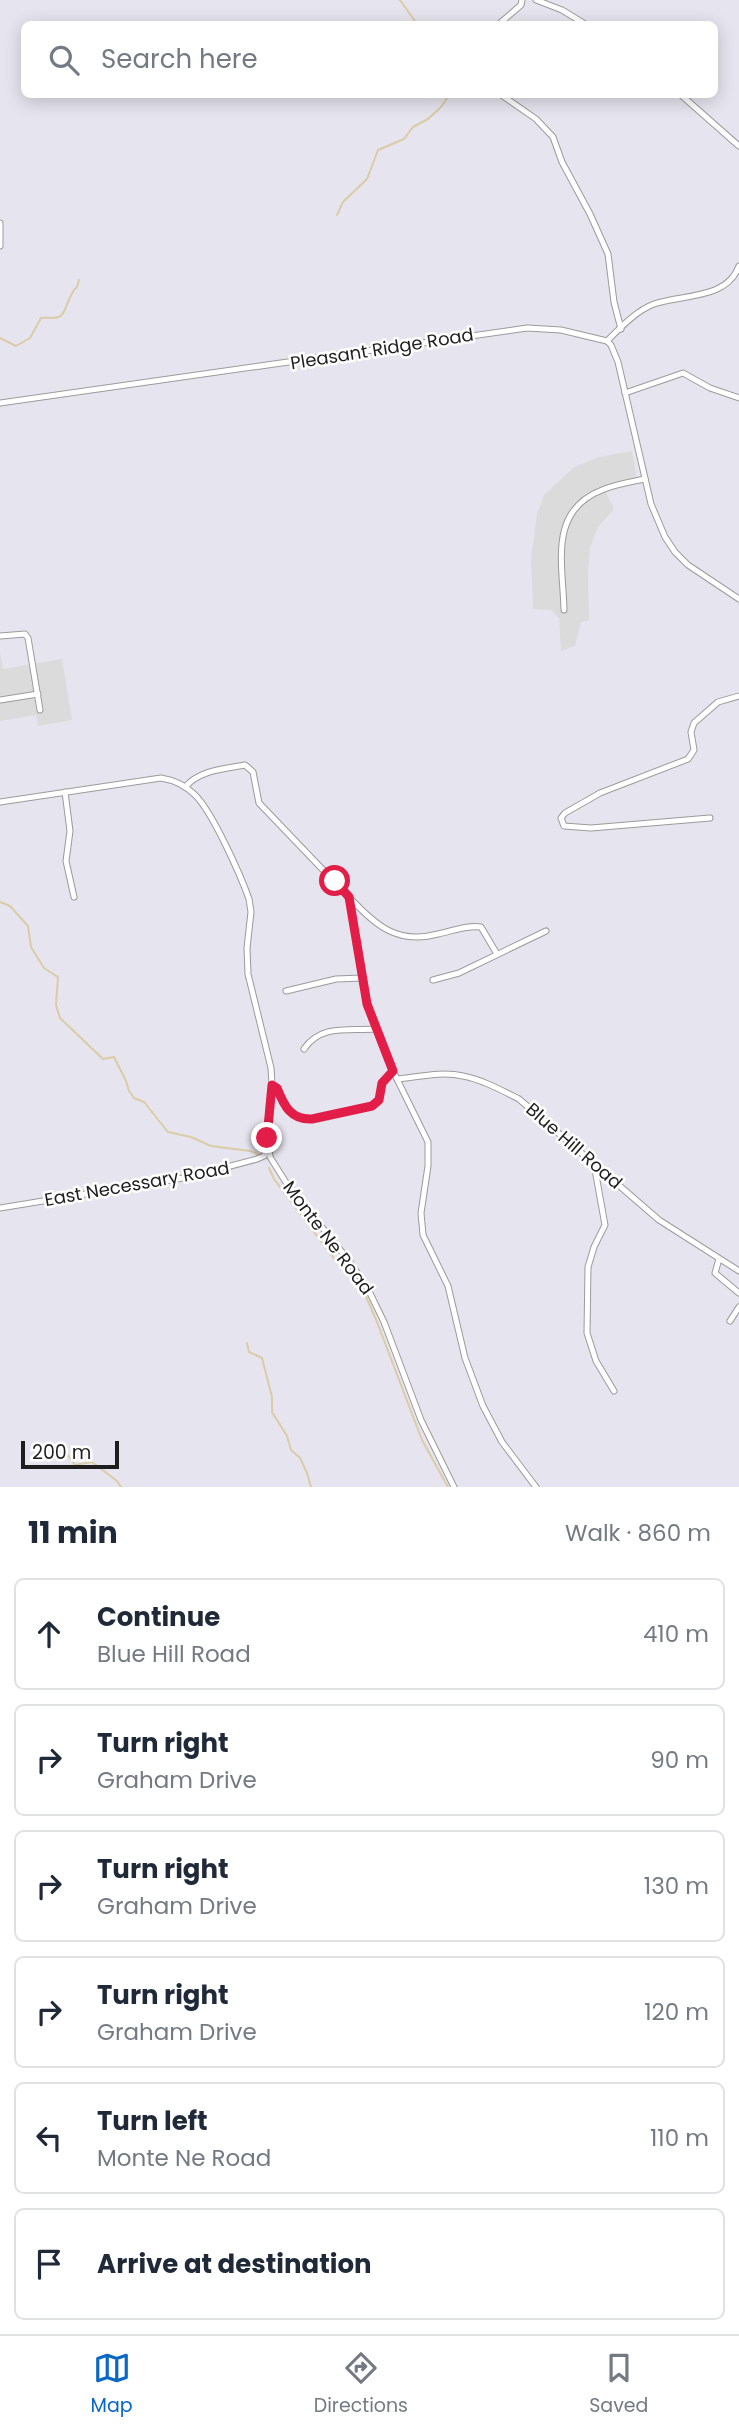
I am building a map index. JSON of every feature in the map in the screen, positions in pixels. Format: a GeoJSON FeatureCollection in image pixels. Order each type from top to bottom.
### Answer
{"type":"FeatureCollection","features":[{"type":"Feature","properties":{"kind":"street"},"geometry":{"type":"LineString","coordinates":[[502,21],[522,0]]}},
{"type":"Feature","properties":{"kind":"street"},"geometry":{"type":"LineString","coordinates":[[536,0],[562,10],[580,21]]}},
{"type":"Feature","properties":{"kind":"street"},"geometry":{"type":"LineString","coordinates":[[506,98],[536,119],[553,137],[562,162],[608,254],[614,302],[621,329]]}},
{"type":"Feature","properties":{"kind":"street"},"geometry":{"type":"LineString","coordinates":[[685,98],[739,146]]}},
{"type":"Feature","properties":{"kind":"street"},"geometry":{"type":"LineString","coordinates":[[0,223],[0,246]]}},
{"type":"Feature","properties":{"kind":"street"},"geometry":{"type":"LineString","coordinates":[[739,266],[734,278],[723,287],[653,304],[607,341],[615,354],[657,521],[675,552],[688,565],[739,599]]}},
{"type":"Feature","properties":{"kind":"street","name":"Pleasant Ridge Road"},"geometry":{"type":"LineString","coordinates":[[0,403],[527,328],[561,330],[607,341]]}},
{"type":"Feature","properties":{"kind":"street"},"geometry":{"type":"LineString","coordinates":[[625,393],[683,373],[710,388],[739,398]]}},
{"type":"Feature","properties":{"kind":"street"},"geometry":{"type":"LineString","coordinates":[[564,610],[560,549],[569,519],[594,493],[645,479]]}},
{"type":"Feature","properties":{"kind":"street"},"geometry":{"type":"LineString","coordinates":[[0,636],[20,633],[28,638],[40,710]]}},
{"type":"Feature","properties":{"kind":"street"},"geometry":{"type":"LineString","coordinates":[[0,700],[38,694]]}},
{"type":"Feature","properties":{"kind":"street"},"geometry":{"type":"LineString","coordinates":[[710,818],[591,828],[564,826],[561,818],[600,793],[688,759],[694,750],[691,732],[694,723],[718,702],[739,696]]}},
{"type":"Feature","properties":{"kind":"street"},"geometry":{"type":"LineString","coordinates":[[0,803],[154,778],[171,780],[185,787],[194,776],[245,765],[253,772],[259,803],[368,918],[396,934],[429,937],[464,928],[481,927],[497,954]]}},
{"type":"Feature","properties":{"kind":"street","name":"Monte Ne Road"},"geometry":{"type":"LineString","coordinates":[[185,787],[205,806],[249,900],[251,912],[247,948],[248,974],[269,1054],[272,1085],[267,1130],[268,1149],[274,1166],[368,1289],[384,1322],[421,1420],[454,1487]]}},
{"type":"Feature","properties":{"kind":"street"},"geometry":{"type":"LineString","coordinates":[[65,792],[70,831],[66,862],[74,897]]}},
{"type":"Feature","properties":{"kind":"street"},"geometry":{"type":"LineString","coordinates":[[349,897],[367,1004],[375,1029],[428,1142],[421,1224],[452,1298],[472,1377],[492,1424],[536,1487]]}},
{"type":"Feature","properties":{"kind":"street"},"geometry":{"type":"LineString","coordinates":[[433,980],[459,973],[546,931]]}},
{"type":"Feature","properties":{"kind":"street"},"geometry":{"type":"LineString","coordinates":[[286,992],[336,979],[362,978]]}},
{"type":"Feature","properties":{"kind":"street"},"geometry":{"type":"LineString","coordinates":[[304,1049],[316,1035],[326,1031],[375,1029]]}},
{"type":"Feature","properties":{"kind":"street"},"geometry":{"type":"LineString","coordinates":[[272,1085],[277,1088],[283,1103],[292,1114],[312,1119],[372,1106],[379,1100],[382,1083],[393,1071]]}},
{"type":"Feature","properties":{"kind":"street","name":"Blue Hill Road"},"geometry":{"type":"LineString","coordinates":[[397,1079],[454,1074],[493,1086],[530,1106],[659,1220],[739,1271]]}},
{"type":"Feature","properties":{"kind":"street","name":"East Necessary Road"},"geometry":{"type":"LineString","coordinates":[[0,1208],[189,1177],[257,1159],[268,1149]]}},
{"type":"Feature","properties":{"kind":"street"},"geometry":{"type":"LineString","coordinates":[[594,1164],[605,1225],[588,1267],[587,1333],[596,1361],[614,1391]]}},
{"type":"Feature","properties":{"kind":"street"},"geometry":{"type":"LineString","coordinates":[[719,1259],[715,1273],[739,1293]]}},
{"type":"Feature","properties":{"kind":"street"},"geometry":{"type":"LineString","coordinates":[[730,1321],[739,1307]]}},
{"type":"Feature","properties":{"kind":"shaded area"},"geometry":{"type":"Polygon","coordinates":[[[632,451],[637,478],[603,486],[614,509],[598,527],[590,547],[589,620],[581,622],[575,646],[561,651],[559,618],[551,610],[533,609],[531,559],[537,514],[544,495],[574,467],[599,457],[632,451]]]}},
{"type":"Feature","properties":{"kind":"shaded area"},"geometry":{"type":"Polygon","coordinates":[[[0,652],[3,669],[62,659],[72,720],[38,726],[36,715],[0,721],[0,652]]]}},
{"type":"Feature","properties":{"kind":"waterway"},"geometry":{"type":"LineString","coordinates":[[400,0],[415,21]]}},
{"type":"Feature","properties":{"kind":"waterway"},"geometry":{"type":"LineString","coordinates":[[337,215],[343,202],[367,179],[378,150],[404,139],[413,127],[428,119],[447,98]]}},
{"type":"Feature","properties":{"kind":"waterway"},"geometry":{"type":"LineString","coordinates":[[0,338],[16,346],[30,338],[41,318],[59,317],[79,280]]}},
{"type":"Feature","properties":{"kind":"waterway"},"geometry":{"type":"LineString","coordinates":[[0,902],[10,906],[28,926],[31,947],[44,968],[58,977],[56,1005],[60,1018],[103,1059],[114,1057],[134,1098],[144,1102],[168,1132],[191,1137],[211,1146],[250,1151],[260,1155]]}},
{"type":"Feature","properties":{"kind":"waterway"},"geometry":{"type":"LineString","coordinates":[[269,1168],[274,1179],[336,1261],[361,1285],[422,1440],[448,1487]]}},
{"type":"Feature","properties":{"kind":"waterway"},"geometry":{"type":"LineString","coordinates":[[247,1343],[249,1352],[262,1358],[272,1397],[272,1412],[287,1436],[291,1450],[300,1458],[311,1487]]}},
{"type":"Feature","properties":{"kind":"waterway"},"geometry":{"type":"LineString","coordinates":[[67,1454],[75,1465],[92,1462],[121,1487]]}},
{"type":"Feature","properties":{"kind":"route"},"geometry":{"type":"LineString","coordinates":[[267,1138],[272,1085],[277,1088],[283,1103],[292,1114],[299,1118],[312,1119],[372,1106],[380,1098],[382,1083],[393,1071],[367,1004],[349,897],[335,881]]}}]}
